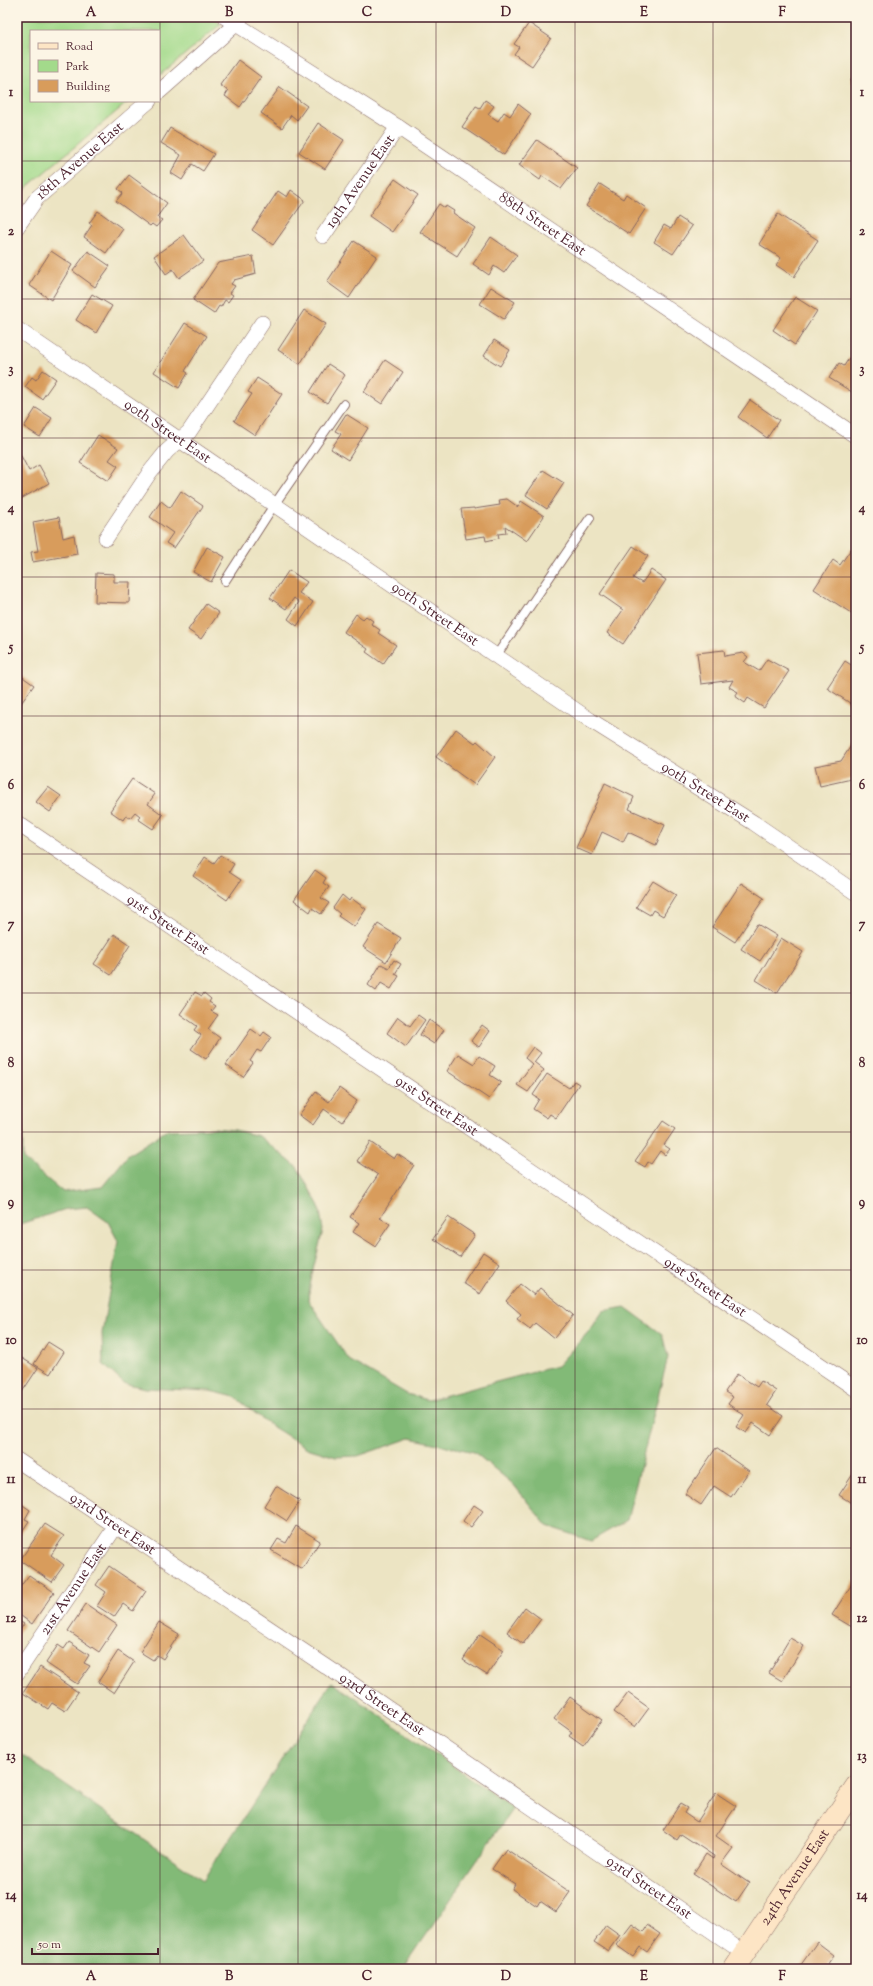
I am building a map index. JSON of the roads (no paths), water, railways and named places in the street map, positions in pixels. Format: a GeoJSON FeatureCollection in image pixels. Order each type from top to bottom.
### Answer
{"type":"FeatureCollection","features":[{"type":"Feature","properties":{"kind":"street"},"geometry":{"type":"LineString","coordinates":[[160,91],[234,19]]}},
{"type":"Feature","properties":{"kind":"street","name":"88th Street East"},"geometry":{"type":"LineString","coordinates":[[234,19],[398,127],[856,436]]}},
{"type":"Feature","properties":{"kind":"street","name":"18th Avenue East"},"geometry":{"type":"LineString","coordinates":[[17,227],[37,198],[148,102]]}},
{"type":"Feature","properties":{"kind":"street","name":"19th Avenue East"},"geometry":{"type":"LineString","coordinates":[[323,236],[398,127]]}},
{"type":"Feature","properties":{"kind":"street"},"geometry":{"type":"LineString","coordinates":[[106,538],[150,472],[178,440],[189,432],[262,323]]}},
{"type":"Feature","properties":{"kind":"street","name":"90th Street East"},"geometry":{"type":"LineString","coordinates":[[17,329],[590,720],[754,823],[856,893]]}},
{"type":"Feature","properties":{"kind":"street","name":"91st Street East"},"geometry":{"type":"LineString","coordinates":[[17,823],[856,1389]]}},
{"type":"Feature","properties":{"kind":"street","name":"93rd Street East"},"geometry":{"type":"LineString","coordinates":[[17,1460],[355,1686],[739,1961]]}},
{"type":"Feature","properties":{"kind":"street","name":"21st Avenue East"},"geometry":{"type":"LineString","coordinates":[[17,1673],[116,1526]]}},
{"type":"Feature","properties":{"kind":"street","name":"24th Avenue East"},"geometry":{"type":"LineString","coordinates":[[739,1961],[856,1786]]}},
{"type":"Feature","properties":{"kind":"lane"},"geometry":{"type":"LineString","coordinates":[[225,581],[274,505],[344,404]]}},
{"type":"Feature","properties":{"kind":"lane"},"geometry":{"type":"LineString","coordinates":[[496,656],[590,518]]}}]}
